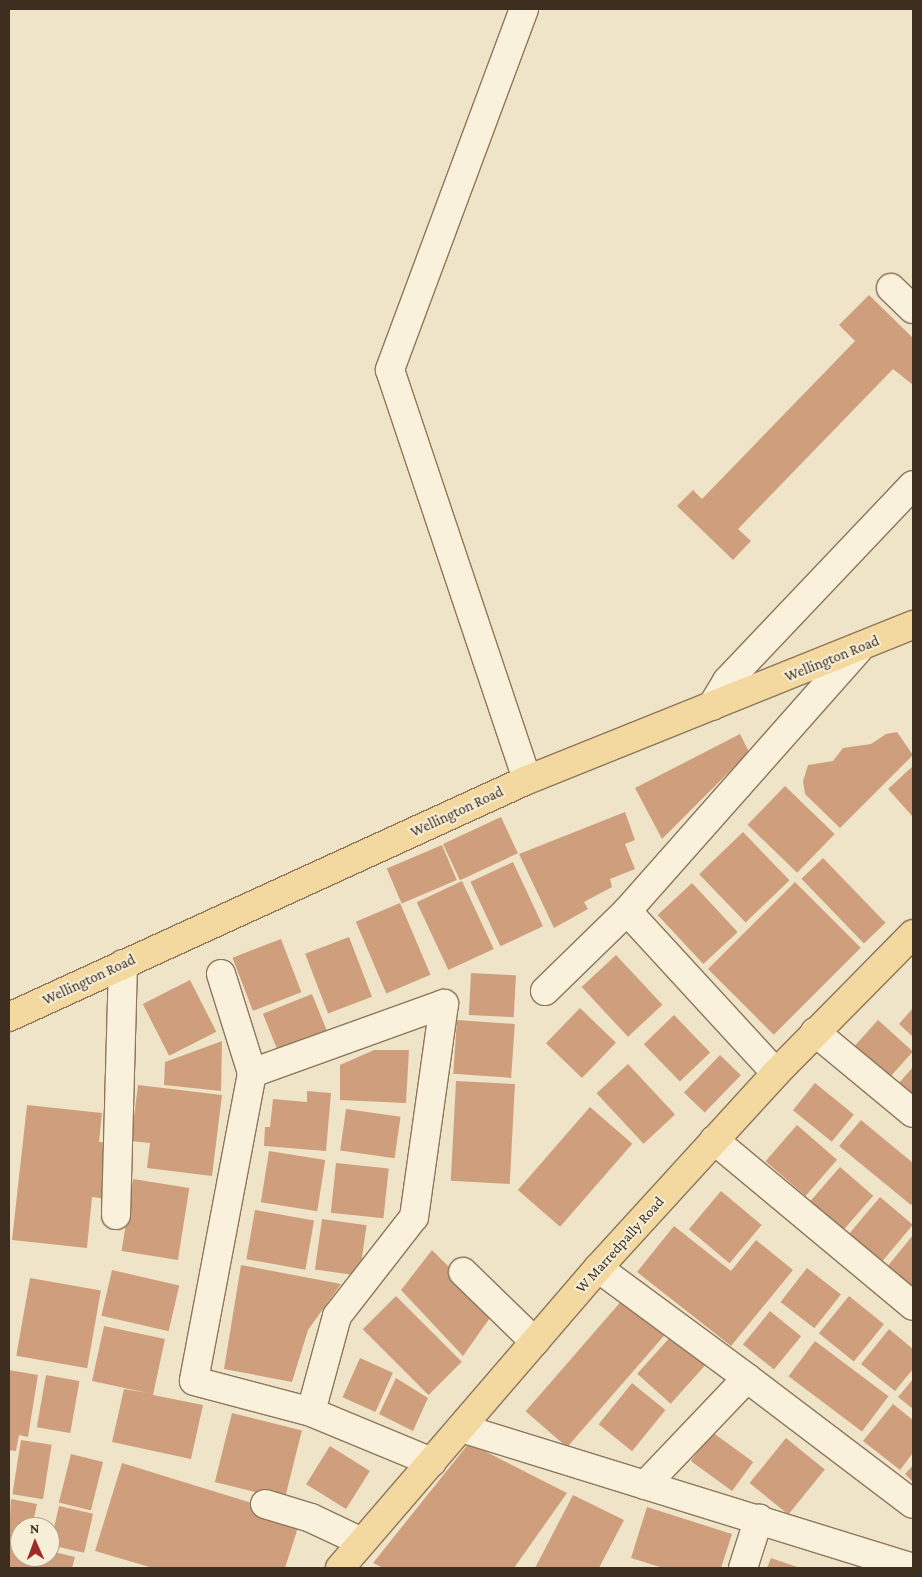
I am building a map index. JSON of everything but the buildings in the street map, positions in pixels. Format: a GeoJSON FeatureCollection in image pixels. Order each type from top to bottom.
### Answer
{"type":"FeatureCollection","features":[{"type":"Feature","properties":{"kind":"main road","name":"Wellington Road"},"geometry":{"type":"LineString","coordinates":[[9,1017],[527,780],[858,650],[913,626]]}},
{"type":"Feature","properties":{"kind":"main road","name":"W Marredpally Road"},"geometry":{"type":"LineString","coordinates":[[340,1568],[598,1268],[776,1073],[913,934]]}},
{"type":"Feature","properties":{"kind":"street"},"geometry":{"type":"LineString","coordinates":[[524,9],[390,370],[527,780]]}},
{"type":"Feature","properties":{"kind":"street"},"geometry":{"type":"LineString","coordinates":[[891,288],[913,309]]}},
{"type":"Feature","properties":{"kind":"street"},"geometry":{"type":"LineString","coordinates":[[712,706],[727,680],[913,485]]}},
{"type":"Feature","properties":{"kind":"street"},"geometry":{"type":"LineString","coordinates":[[546,991],[627,910],[858,650]]}},
{"type":"Feature","properties":{"kind":"street"},"geometry":{"type":"LineString","coordinates":[[627,910],[776,1073]]}},
{"type":"Feature","properties":{"kind":"street"},"geometry":{"type":"LineString","coordinates":[[116,1215],[123,964]]}},
{"type":"Feature","properties":{"kind":"street"},"geometry":{"type":"LineString","coordinates":[[221,974],[252,1073],[194,1382],[311,1412],[432,1462]]}},
{"type":"Feature","properties":{"kind":"street"},"geometry":{"type":"LineString","coordinates":[[252,1073],[444,1004],[414,1217],[337,1316],[311,1412]]}},
{"type":"Feature","properties":{"kind":"street"},"geometry":{"type":"LineString","coordinates":[[815,1032],[913,1114]]}},
{"type":"Feature","properties":{"kind":"street"},"geometry":{"type":"LineString","coordinates":[[714,1140],[913,1306]]}},
{"type":"Feature","properties":{"kind":"street"},"geometry":{"type":"LineString","coordinates":[[598,1268],[913,1504]]}},
{"type":"Feature","properties":{"kind":"street"},"geometry":{"type":"LineString","coordinates":[[463,1272],[534,1342]]}},
{"type":"Feature","properties":{"kind":"street"},"geometry":{"type":"LineString","coordinates":[[645,1485],[747,1378]]}},
{"type":"Feature","properties":{"kind":"street"},"geometry":{"type":"LineString","coordinates":[[461,1428],[758,1518],[913,1568]]}},
{"type":"Feature","properties":{"kind":"street"},"geometry":{"type":"LineString","coordinates":[[265,1504],[311,1518],[362,1542]]}},
{"type":"Feature","properties":{"kind":"street"},"geometry":{"type":"LineString","coordinates":[[743,1568],[758,1518]]}}]}
